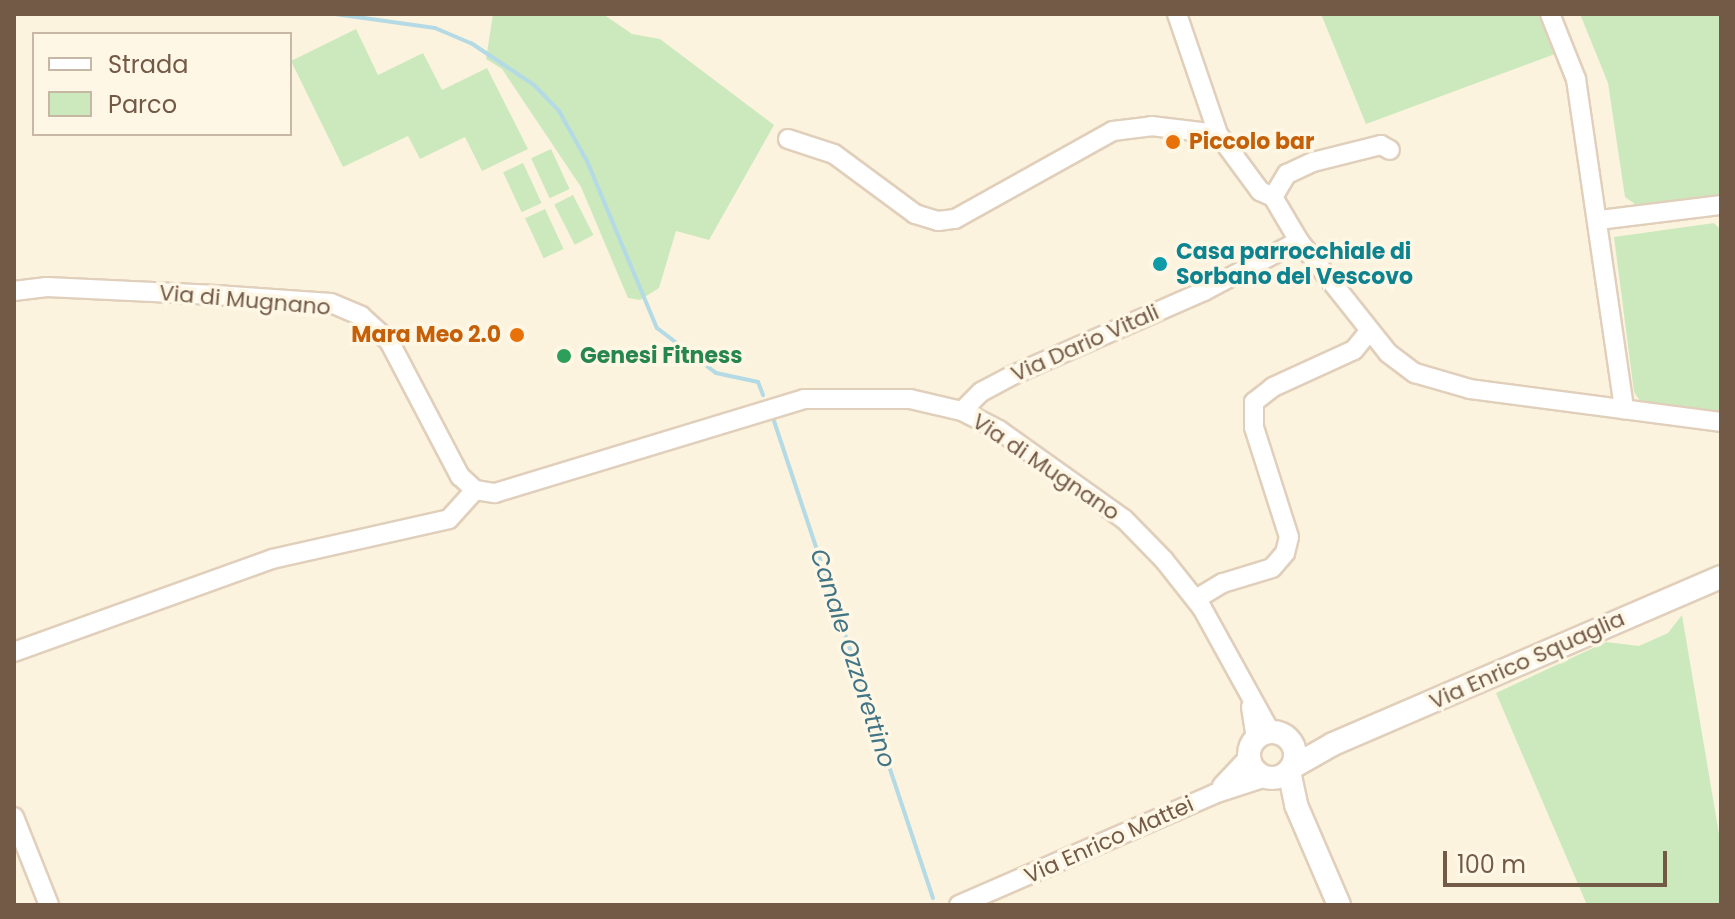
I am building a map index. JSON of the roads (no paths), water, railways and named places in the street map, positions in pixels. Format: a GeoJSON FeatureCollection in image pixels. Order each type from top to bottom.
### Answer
{"type":"FeatureCollection","features":[{"type":"Feature","properties":{"kind":"street"},"geometry":{"type":"LineString","coordinates":[[1177,14],[1218,134],[1260,191],[1273,197],[1299,241],[1368,333],[1415,373],[1438,380],[1624,410],[1721,422]]}},
{"type":"Feature","properties":{"kind":"street"},"geometry":{"type":"LineString","coordinates":[[1550,14],[1576,79],[1599,220],[1624,410]]}},
{"type":"Feature","properties":{"kind":"street"},"geometry":{"type":"LineString","coordinates":[[788,139],[834,154],[915,214],[938,221],[955,219],[1113,131],[1141,126],[1218,134]]}},
{"type":"Feature","properties":{"kind":"street"},"geometry":{"type":"LineString","coordinates":[[1273,197],[1287,174],[1313,162],[1381,145],[1390,150]]}},
{"type":"Feature","properties":{"kind":"street"},"geometry":{"type":"LineString","coordinates":[[1599,220],[1721,205]]}},
{"type":"Feature","properties":{"kind":"street","name":"Via Dario Vitali"},"geometry":{"type":"LineString","coordinates":[[962,411],[981,392],[1013,375],[1204,291],[1299,241]]}},
{"type":"Feature","properties":{"kind":"street","name":"Via di Mugnano"},"geometry":{"type":"LineString","coordinates":[[14,291],[47,287],[331,303],[361,316],[389,341],[460,476],[475,490],[495,493],[537,483],[755,410],[804,399],[910,399],[962,411],[999,430],[1124,519],[1196,599],[1250,700],[1265,741]]}},
{"type":"Feature","properties":{"kind":"street"},"geometry":{"type":"LineString","coordinates":[[1196,599],[1223,583],[1272,568],[1285,553],[1289,537],[1254,427],[1254,402],[1273,387],[1354,350],[1368,333]]}},
{"type":"Feature","properties":{"kind":"street"},"geometry":{"type":"LineString","coordinates":[[14,652],[272,559],[449,519],[475,490]]}},
{"type":"Feature","properties":{"kind":"street","name":"Via Enrico Squaglia"},"geometry":{"type":"LineString","coordinates":[[1279,773],[1333,744],[1721,577]]}},
{"type":"Feature","properties":{"kind":"street"},"geometry":{"type":"LineString","coordinates":[[1265,741],[1333,744]]}},
{"type":"Feature","properties":{"kind":"street"},"geometry":{"type":"LineString","coordinates":[[1265,741],[1294,747],[1279,773]]}},
{"type":"Feature","properties":{"kind":"street"},"geometry":{"type":"LineString","coordinates":[[1265,741],[1254,769],[1279,773]]}},
{"type":"Feature","properties":{"kind":"street","name":"Via Enrico Mattei"},"geometry":{"type":"LineString","coordinates":[[1214,794],[1265,741]]}},
{"type":"Feature","properties":{"kind":"street"},"geometry":{"type":"LineString","coordinates":[[1279,773],[1339,905]]}},
{"type":"Feature","properties":{"kind":"street","name":"Via Enrico Mattei"},"geometry":{"type":"LineString","coordinates":[[959,905],[1214,794],[1279,773]]}},
{"type":"Feature","properties":{"kind":"street"},"geometry":{"type":"LineString","coordinates":[[14,817],[49,905]]}},
{"type":"Feature","properties":{"kind":"waterway","name":"Canale Ozzorettino"},"geometry":{"type":"LineString","coordinates":[[335,14],[435,28],[471,43],[534,85],[559,111],[587,161],[657,328],[716,373],[758,382],[763,395]]}},
{"type":"Feature","properties":{"kind":"waterway","name":"Canale Ozzorettino"},"geometry":{"type":"LineString","coordinates":[[773,418],[933,898]]}},
{"type":"Feature","properties":{"kind":"place","name":"Piccolo bar"},"geometry":{"type":"Point","coordinates":[1173,142]}},
{"type":"Feature","properties":{"kind":"place","name":"Casa parrocchiale di Sorbano del Vescovo"},"geometry":{"type":"Point","coordinates":[1160,264]}},
{"type":"Feature","properties":{"kind":"place","name":"Mara Meo 2.0"},"geometry":{"type":"Point","coordinates":[517,335]}},
{"type":"Feature","properties":{"kind":"place","name":"Genesi Fitness"},"geometry":{"type":"Point","coordinates":[564,356]}}]}
